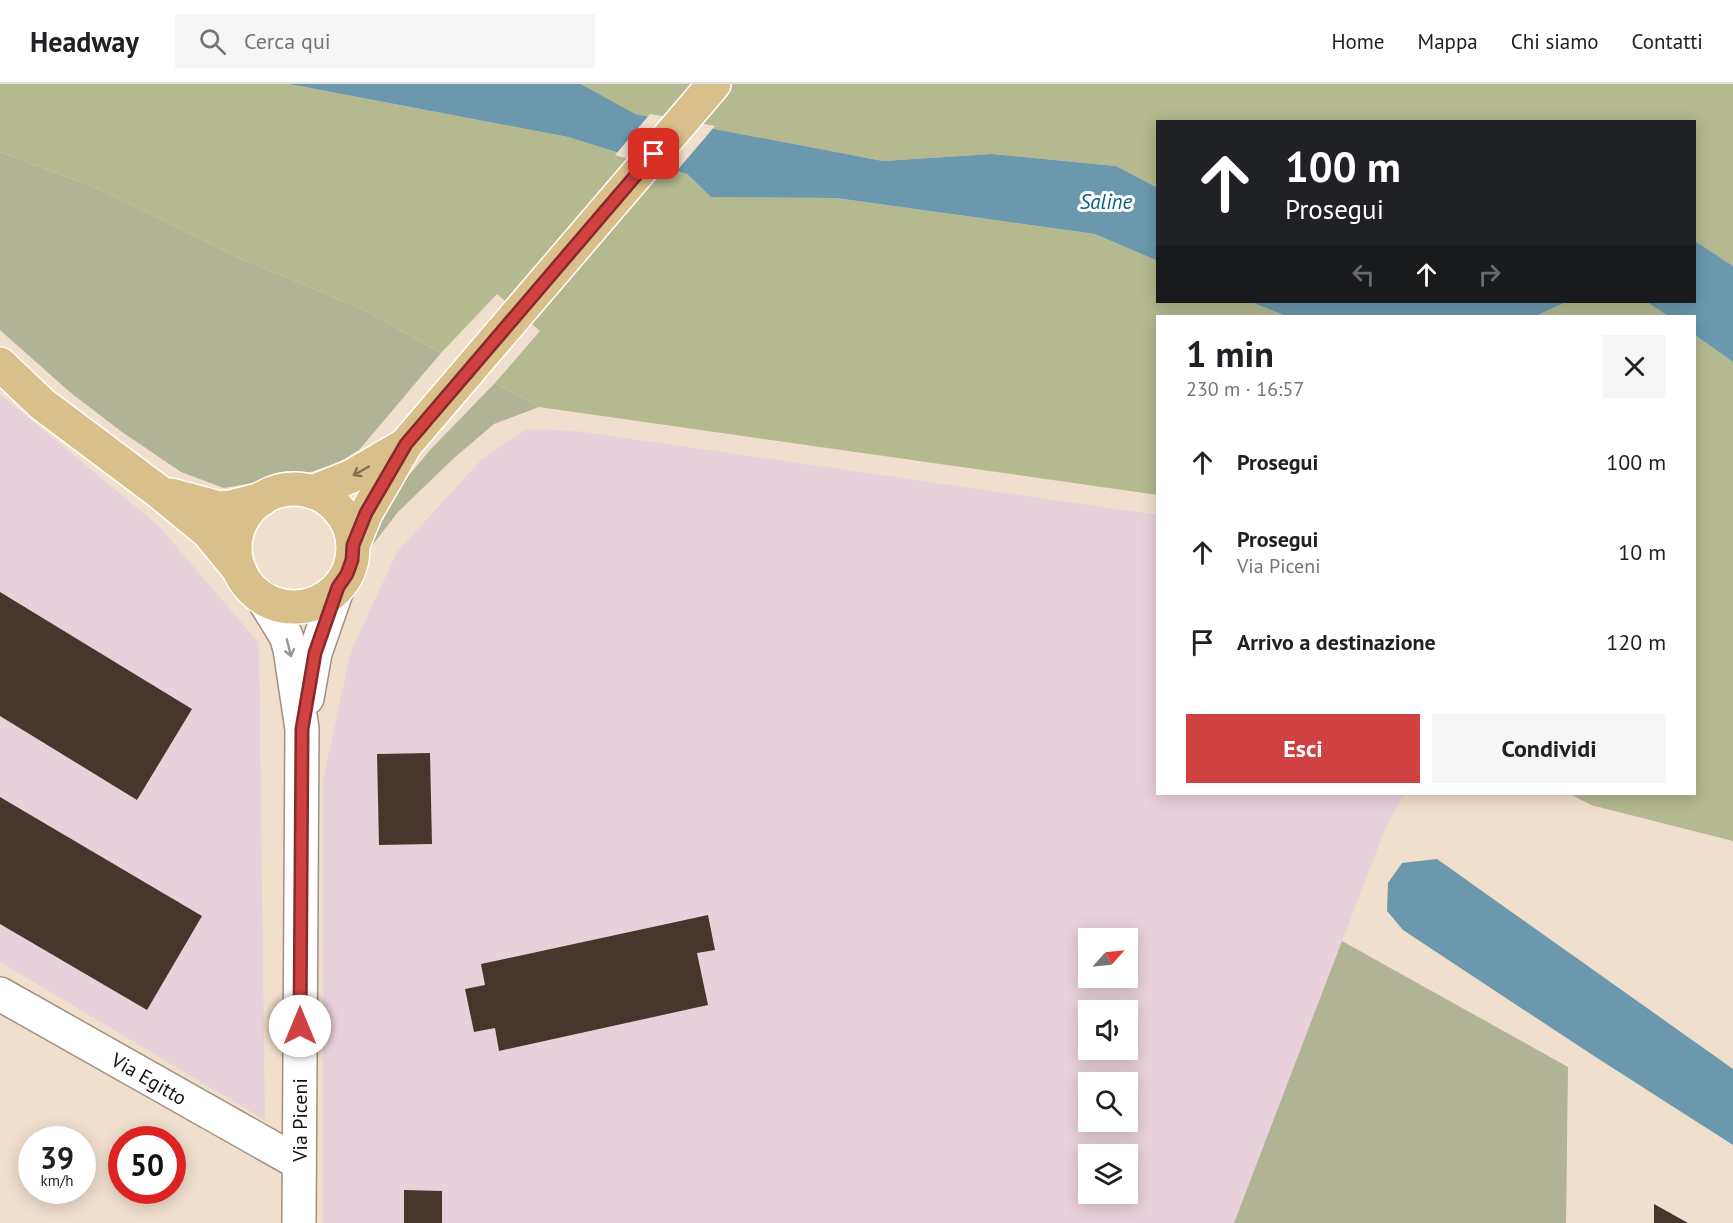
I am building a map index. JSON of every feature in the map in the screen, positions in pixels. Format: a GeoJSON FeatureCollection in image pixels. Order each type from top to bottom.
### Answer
{"type":"FeatureCollection","features":[{"type":"Feature","properties":{"kind":"main road"},"geometry":{"type":"LineString","coordinates":[[353,545],[366,513],[406,444],[714,84]]}},
{"type":"Feature","properties":{"kind":"main road"},"geometry":{"type":"LineString","coordinates":[[0,364],[42,404],[208,531],[240,570],[249,585],[262,597],[277,604],[293,607],[310,605],[326,598],[347,574],[352,560],[353,545],[349,527],[340,512],[328,499],[312,492],[294,489],[231,507],[219,508],[158,491]]}},
{"type":"Feature","properties":{"kind":"main road"},"geometry":{"type":"LineString","coordinates":[[312,492],[352,476],[406,444]]}},
{"type":"Feature","properties":{"kind":"main road"},"geometry":{"type":"LineString","coordinates":[[240,570],[236,555],[238,531],[249,510],[262,499]]}},
{"type":"Feature","properties":{"kind":"main road","name":"Via Piceni"},"geometry":{"type":"LineString","coordinates":[[302,729],[315,653],[338,587]]}},
{"type":"Feature","properties":{"kind":"main road","name":"Via Piceni"},"geometry":{"type":"LineString","coordinates":[[262,597],[286,636],[290,649],[302,729],[299,1223]]}},
{"type":"Feature","properties":{"kind":"main road","name":"Via Egitto"},"geometry":{"type":"LineString","coordinates":[[0,994],[300,1163]]}},
{"type":"Feature","properties":{"kind":"shaded area"},"geometry":{"type":"Polygon","coordinates":[[[0,394],[158,525],[259,643],[265,1120],[0,962],[0,394]]]}},
{"type":"Feature","properties":{"kind":"shaded area"},"geometry":{"type":"Polygon","coordinates":[[[526,429],[577,431],[1156,515],[1156,795],[1404,795],[1386,827],[1234,1223],[323,1223],[323,780],[351,651],[397,552],[481,460],[526,429]]]}},
{"type":"Feature","properties":{"kind":"green space"},"geometry":{"type":"Polygon","coordinates":[[[0,84],[289,84],[568,137],[687,174],[711,197],[836,198],[1095,234],[1156,260],[1156,303],[1254,303],[1284,315],[1156,315],[1156,495],[539,407],[495,383],[540,331],[497,294],[441,353],[362,309],[232,255],[99,189],[0,152],[0,84]]]}},
{"type":"Feature","properties":{"kind":"green space"},"geometry":{"type":"Polygon","coordinates":[[[581,84],[1733,84],[1733,266],[1696,242],[1696,120],[1156,120],[1156,187],[1116,166],[993,154],[883,161],[634,114],[581,84]]]}},
{"type":"Feature","properties":{"kind":"green space"},"geometry":{"type":"Polygon","coordinates":[[[0,152],[99,189],[232,255],[362,309],[441,353],[359,450],[338,463],[311,472],[273,477],[224,488],[181,472],[122,432],[71,393],[0,330],[0,152]]]}},
{"type":"Feature","properties":{"kind":"green space"},"geometry":{"type":"Polygon","coordinates":[[[1564,303],[1648,303],[1666,315],[1538,315],[1564,303]]]}},
{"type":"Feature","properties":{"kind":"green space"},"geometry":{"type":"Polygon","coordinates":[[[1696,336],[1733,362],[1733,841],[1591,805],[1572,795],[1696,795],[1696,336]]]}},
{"type":"Feature","properties":{"kind":"green space"},"geometry":{"type":"Polygon","coordinates":[[[495,383],[539,407],[494,424],[454,458],[398,512],[364,556],[386,502],[431,449],[495,383]]]}},
{"type":"Feature","properties":{"kind":"green space"},"geometry":{"type":"Polygon","coordinates":[[[1342,941],[1568,1067],[1566,1223],[1234,1223],[1342,941]]]}},
{"type":"Feature","properties":{"kind":"water","name":"Saline"},"geometry":{"type":"Polygon","coordinates":[[[289,84],[581,84],[635,114],[883,161],[992,154],[1116,166],[1156,187],[1156,260],[1095,234],[836,198],[711,197],[687,174],[568,137],[289,84]]]}},
{"type":"Feature","properties":{"kind":"water"},"geometry":{"type":"Polygon","coordinates":[[[1696,242],[1733,266],[1733,362],[1696,336],[1696,315],[1666,315],[1648,303],[1696,303],[1696,242]]]}},
{"type":"Feature","properties":{"kind":"water"},"geometry":{"type":"Polygon","coordinates":[[[1254,303],[1564,303],[1538,315],[1284,315],[1254,303]]]}},
{"type":"Feature","properties":{"kind":"water"},"geometry":{"type":"Polygon","coordinates":[[[1437,859],[1733,1069],[1733,1145],[1403,930],[1387,911],[1388,883],[1402,863],[1437,859]]]}},
{"type":"Feature","properties":{"kind":"pier"},"geometry":{"type":"Polygon","coordinates":[[[650,114],[715,126],[675,173],[615,155],[650,114]]]}},
{"type":"Feature","properties":{"kind":"building"},"geometry":{"type":"Polygon","coordinates":[[[0,592],[192,709],[137,800],[0,716],[0,592]]]}},
{"type":"Feature","properties":{"kind":"building"},"geometry":{"type":"Polygon","coordinates":[[[430,753],[432,844],[379,845],[377,754],[430,753]]]}},
{"type":"Feature","properties":{"kind":"building"},"geometry":{"type":"Polygon","coordinates":[[[0,797],[202,916],[147,1010],[0,924],[0,797]]]}},
{"type":"Feature","properties":{"kind":"building"},"geometry":{"type":"Polygon","coordinates":[[[708,915],[715,950],[697,953],[708,1005],[499,1051],[495,1028],[474,1032],[465,989],[485,985],[481,964],[708,915]]]}},
{"type":"Feature","properties":{"kind":"building"},"geometry":{"type":"Polygon","coordinates":[[[404,1190],[442,1191],[442,1223],[404,1223],[404,1190]]]}},
{"type":"Feature","properties":{"kind":"building"},"geometry":{"type":"Polygon","coordinates":[[[1654,1204],[1688,1223],[1654,1223],[1654,1204]]]}},
{"type":"Feature","properties":{"kind":"route"},"geometry":{"type":"LineString","coordinates":[[300,1026],[302,729],[315,653],[338,587],[347,574],[352,560],[353,545],[366,513],[406,444],[654,154]]}}]}
